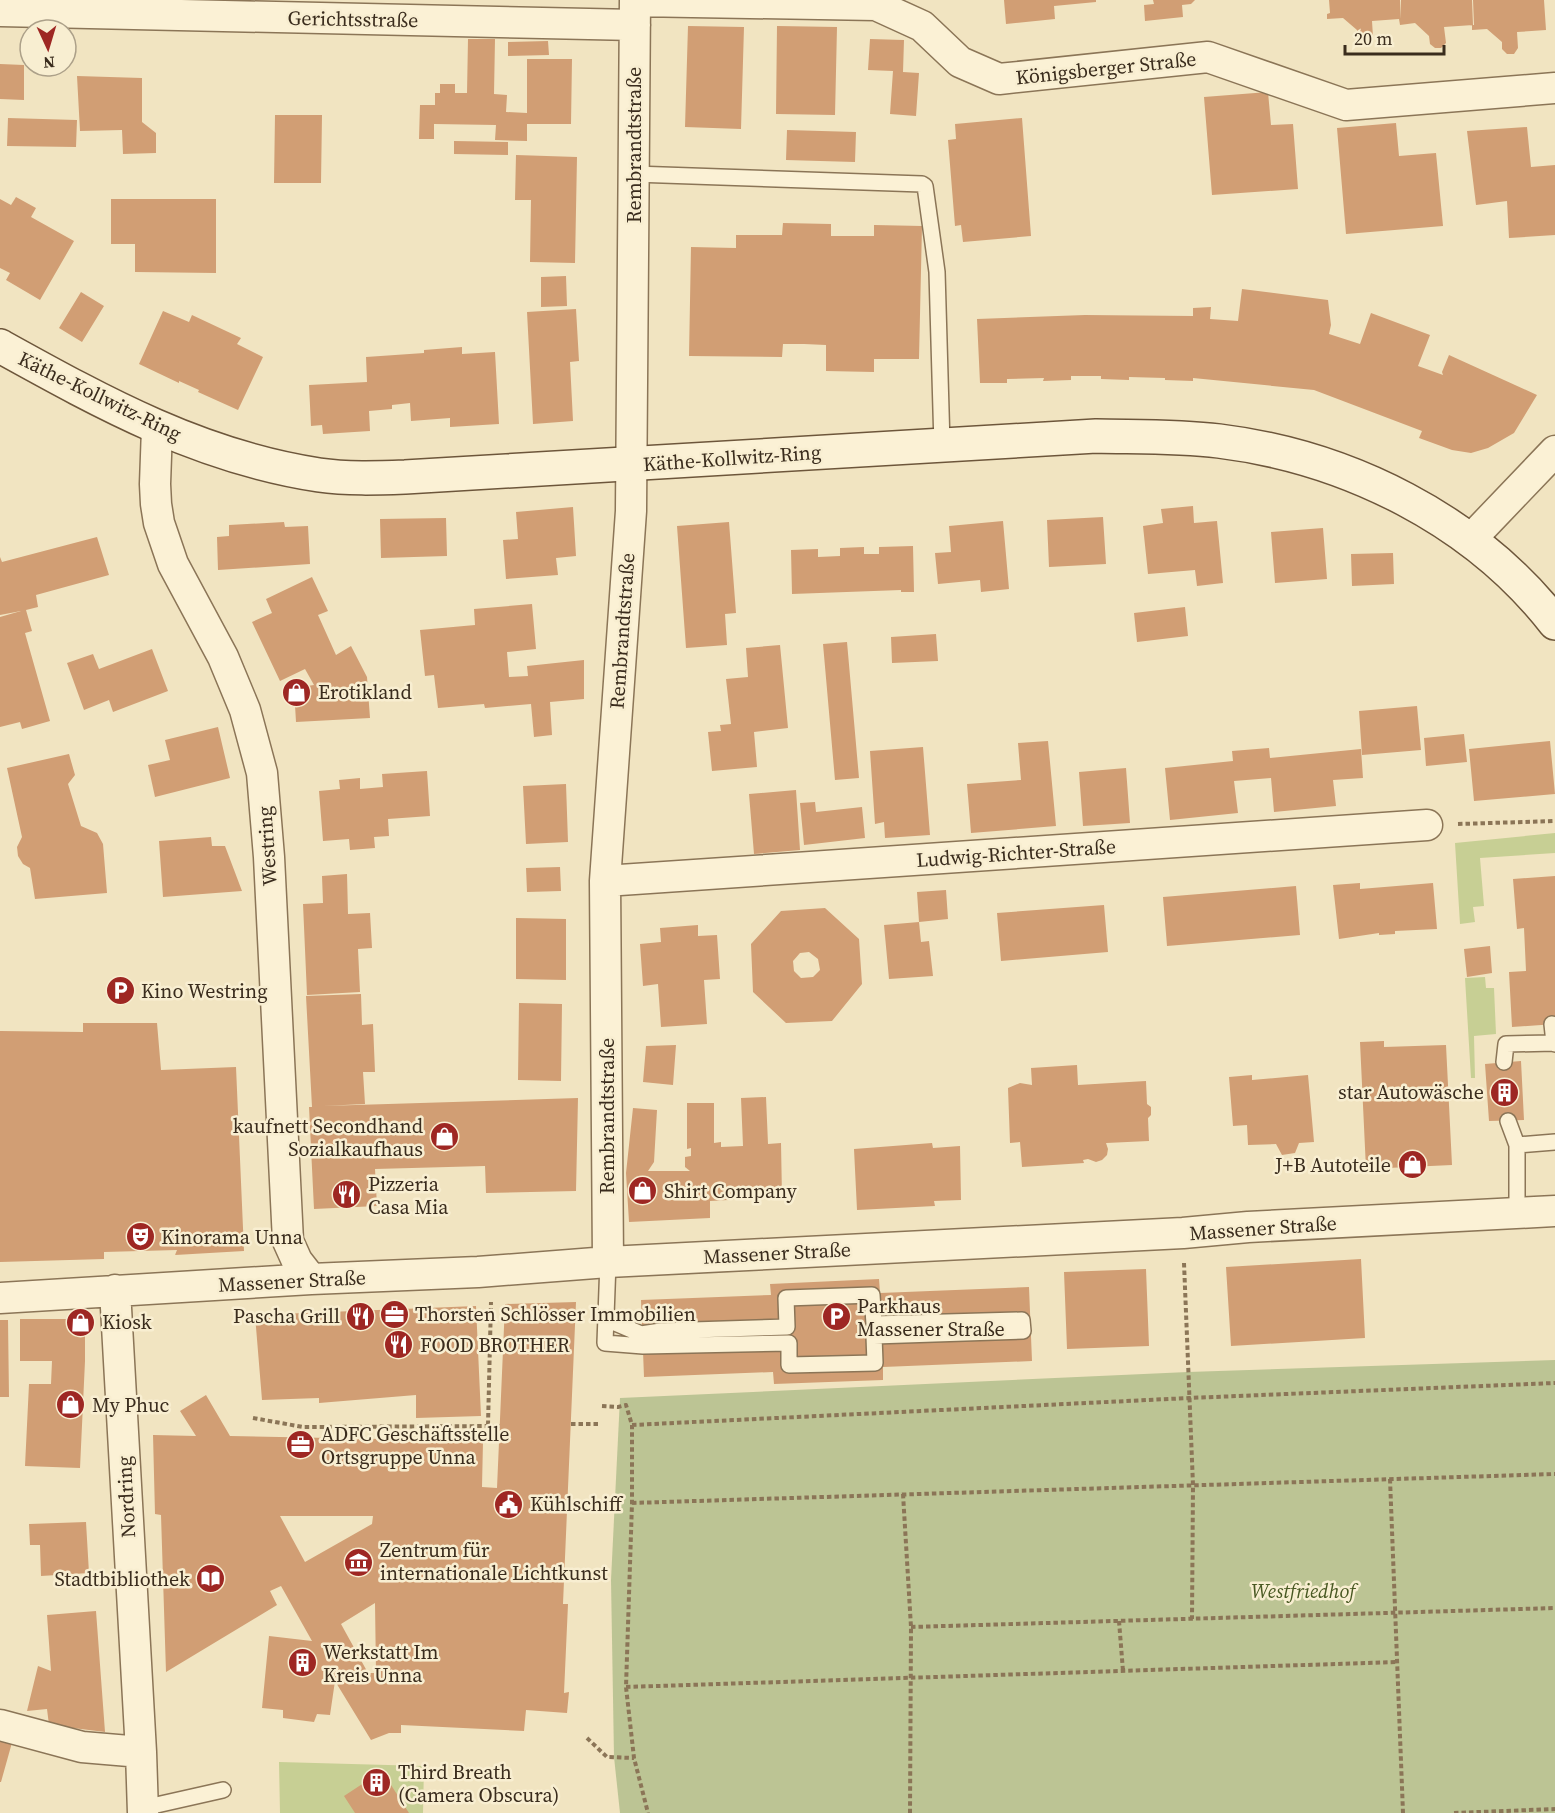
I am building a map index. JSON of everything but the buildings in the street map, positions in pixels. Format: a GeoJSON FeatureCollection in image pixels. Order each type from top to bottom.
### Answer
{"type":"FeatureCollection","features":[{"type":"Feature","properties":{"kind":"main road","name":"Käthe-Kollwitz-Ring"},"geometry":{"type":"LineString","coordinates":[[0,346],[94,398],[157,428],[209,448],[269,466],[331,476],[405,477],[1043,438],[1182,438],[1219,441],[1274,450],[1327,464],[1381,486],[1434,515],[1470,540],[1515,578],[1555,623]]}},
{"type":"Feature","properties":{"kind":"street","name":"Königsberger Straße"},"geometry":{"type":"LineString","coordinates":[[635,9],[876,5],[922,26],[960,62],[999,79],[1208,57],[1346,105],[1555,88]]}},
{"type":"Feature","properties":{"kind":"street","name":"Gerichtsstraße"},"geometry":{"type":"LineString","coordinates":[[0,11],[635,9]]}},
{"type":"Feature","properties":{"kind":"street","name":"Rembrandtstraße"},"geometry":{"type":"LineString","coordinates":[[608,1262],[605,881],[631,511],[635,9]]}},
{"type":"Feature","properties":{"kind":"street","name":"Westring"},"geometry":{"type":"LineString","coordinates":[[157,428],[156,504],[159,523],[172,564],[223,657],[245,710],[262,773],[269,856],[288,1241],[297,1261],[311,1279]]}},
{"type":"Feature","properties":{"kind":"street"},"geometry":{"type":"LineString","coordinates":[[1470,540],[1555,451]]}},
{"type":"Feature","properties":{"kind":"street","name":"Ludwig-Richter-Straße"},"geometry":{"type":"LineString","coordinates":[[605,881],[1427,825]]}},
{"type":"Feature","properties":{"kind":"street","name":"Massener Straße"},"geometry":{"type":"LineString","coordinates":[[0,1298],[311,1279],[491,1272],[608,1262],[1182,1233],[1248,1227],[1555,1211]]}},
{"type":"Feature","properties":{"kind":"street","name":"Nordring"},"geometry":{"type":"LineString","coordinates":[[115,1290],[143,1811]]}},
{"type":"Feature","properties":{"kind":"street"},"geometry":{"type":"LineString","coordinates":[[0,1725],[82,1747],[141,1752]]}},
{"type":"Feature","properties":{"kind":"lane"},"geometry":{"type":"LineString","coordinates":[[634,174],[922,184],[925,186],[937,272],[942,445]]}},
{"type":"Feature","properties":{"kind":"lane"},"geometry":{"type":"LineString","coordinates":[[1504,1062],[1506,1044],[1554,1043],[1552,1024]]}},
{"type":"Feature","properties":{"kind":"lane"},"geometry":{"type":"LineString","coordinates":[[1508,1121],[1517,1145],[1517,1213]]}},
{"type":"Feature","properties":{"kind":"lane"},"geometry":{"type":"LineString","coordinates":[[1517,1145],[1555,1142]]}},
{"type":"Feature","properties":{"kind":"lane"},"geometry":{"type":"LineString","coordinates":[[606,1319],[641,1334],[661,1331],[787,1327],[786,1298],[872,1295],[874,1324],[1022,1320],[1023,1331],[874,1336],[875,1363],[864,1364],[789,1365],[789,1343],[643,1346],[605,1343],[608,1262]]}},
{"type":"Feature","properties":{"kind":"lane"},"geometry":{"type":"LineString","coordinates":[[143,1811],[223,1790]]}},
{"type":"Feature","properties":{"kind":"path"},"geometry":{"type":"LineString","coordinates":[[1427,825],[1555,820]]}},
{"type":"Feature","properties":{"kind":"path"},"geometry":{"type":"LineString","coordinates":[[1182,1233],[1193,1485],[1192,1619]]}},
{"type":"Feature","properties":{"kind":"path"},"geometry":{"type":"LineString","coordinates":[[488,1425],[491,1272]]}},
{"type":"Feature","properties":{"kind":"path"},"geometry":{"type":"LineString","coordinates":[[632,1425],[1555,1383]]}},
{"type":"Feature","properties":{"kind":"path"},"geometry":{"type":"LineString","coordinates":[[602,1406],[626,1405],[632,1425],[626,1687],[634,1758],[648,1813]]}},
{"type":"Feature","properties":{"kind":"path"},"geometry":{"type":"LineString","coordinates":[[253,1418],[303,1427],[500,1426]]}},
{"type":"Feature","properties":{"kind":"path"},"geometry":{"type":"LineString","coordinates":[[571,1425],[601,1424]]}},
{"type":"Feature","properties":{"kind":"path"},"geometry":{"type":"LineString","coordinates":[[632,1503],[1555,1474]]}},
{"type":"Feature","properties":{"kind":"path"},"geometry":{"type":"LineString","coordinates":[[1390,1479],[1403,1813]]}},
{"type":"Feature","properties":{"kind":"path"},"geometry":{"type":"LineString","coordinates":[[903,1494],[911,1627],[910,1813]]}},
{"type":"Feature","properties":{"kind":"path"},"geometry":{"type":"LineString","coordinates":[[911,1627],[1555,1608]]}},
{"type":"Feature","properties":{"kind":"path"},"geometry":{"type":"LineString","coordinates":[[1119,1621],[1123,1671]]}},
{"type":"Feature","properties":{"kind":"path"},"geometry":{"type":"LineString","coordinates":[[626,1687],[1397,1662]]}},
{"type":"Feature","properties":{"kind":"path"},"geometry":{"type":"LineString","coordinates":[[587,1738],[608,1757],[634,1758]]}},
{"type":"Feature","properties":{"kind":"path"},"geometry":{"type":"LineString","coordinates":[[1454,1813],[1555,1809]]}},
{"type":"Feature","properties":{"kind":"green space"},"geometry":{"type":"Polygon","coordinates":[[[1555,833],[1555,853],[1480,858],[1484,906],[1473,907],[1475,922],[1460,924],[1455,843],[1555,833]]]}},
{"type":"Feature","properties":{"kind":"green space"},"geometry":{"type":"Polygon","coordinates":[[[1485,977],[1486,988],[1494,988],[1496,1034],[1474,1036],[1475,1078],[1471,1078],[1465,978],[1485,977]]]}},
{"type":"Feature","properties":{"kind":"green space","name":"Westfriedhof"},"geometry":{"type":"Polygon","coordinates":[[[1555,1360],[1555,1813],[620,1813],[614,1757],[611,1580],[620,1398],[1188,1372],[1555,1360]]]}},
{"type":"Feature","properties":{"kind":"green space"},"geometry":{"type":"Polygon","coordinates":[[[279,1762],[424,1766],[423,1813],[280,1813],[279,1762]]]}},
{"type":"Feature","properties":{"kind":"place","name":"Erotikland"},"geometry":{"type":"Point","coordinates":[297,692]}},
{"type":"Feature","properties":{"kind":"place","name":"Kino Westring"},"geometry":{"type":"Point","coordinates":[120,991]}},
{"type":"Feature","properties":{"kind":"place","name":"star Autowäsche"},"geometry":{"type":"Point","coordinates":[1505,1092]}},
{"type":"Feature","properties":{"kind":"place","name":"kaufnett Secondhand Sozialkaufhaus"},"geometry":{"type":"Point","coordinates":[444,1137]}},
{"type":"Feature","properties":{"kind":"place","name":"J+B Autoteile"},"geometry":{"type":"Point","coordinates":[1412,1165]}},
{"type":"Feature","properties":{"kind":"place","name":"Shirt Company"},"geometry":{"type":"Point","coordinates":[643,1191]}},
{"type":"Feature","properties":{"kind":"place","name":"Pizzeria Casa Mia"},"geometry":{"type":"Point","coordinates":[347,1195]}},
{"type":"Feature","properties":{"kind":"place","name":"Kinorama Unna"},"geometry":{"type":"Point","coordinates":[140,1237]}},
{"type":"Feature","properties":{"kind":"place","name":"Thorsten Schlösser Immobilien"},"geometry":{"type":"Point","coordinates":[394,1314]}},
{"type":"Feature","properties":{"kind":"place","name":"Pascha Grill"},"geometry":{"type":"Point","coordinates":[361,1316]}},
{"type":"Feature","properties":{"kind":"place","name":"Parkhaus Massener Straße"},"geometry":{"type":"Point","coordinates":[836,1317]}},
{"type":"Feature","properties":{"kind":"place","name":"Kiosk"},"geometry":{"type":"Point","coordinates":[81,1322]}},
{"type":"Feature","properties":{"kind":"place","name":"FOOD BROTHER"},"geometry":{"type":"Point","coordinates":[399,1345]}},
{"type":"Feature","properties":{"kind":"place","name":"My Phuc"},"geometry":{"type":"Point","coordinates":[71,1405]}},
{"type":"Feature","properties":{"kind":"place","name":"ADFC Geschäftsstelle Ortsgruppe Unna"},"geometry":{"type":"Point","coordinates":[300,1445]}},
{"type":"Feature","properties":{"kind":"place","name":"Kühlschiff"},"geometry":{"type":"Point","coordinates":[509,1504]}},
{"type":"Feature","properties":{"kind":"place","name":"Zentrum für internationale Lichtkunst"},"geometry":{"type":"Point","coordinates":[359,1562]}},
{"type":"Feature","properties":{"kind":"place","name":"Stadtbibliothek"},"geometry":{"type":"Point","coordinates":[211,1579]}},
{"type":"Feature","properties":{"kind":"place","name":"Werkstatt Im Kreis Unna"},"geometry":{"type":"Point","coordinates":[302,1663]}},
{"type":"Feature","properties":{"kind":"place","name":"Third Breath (Camera Obscura)"},"geometry":{"type":"Point","coordinates":[377,1783]}}]}
